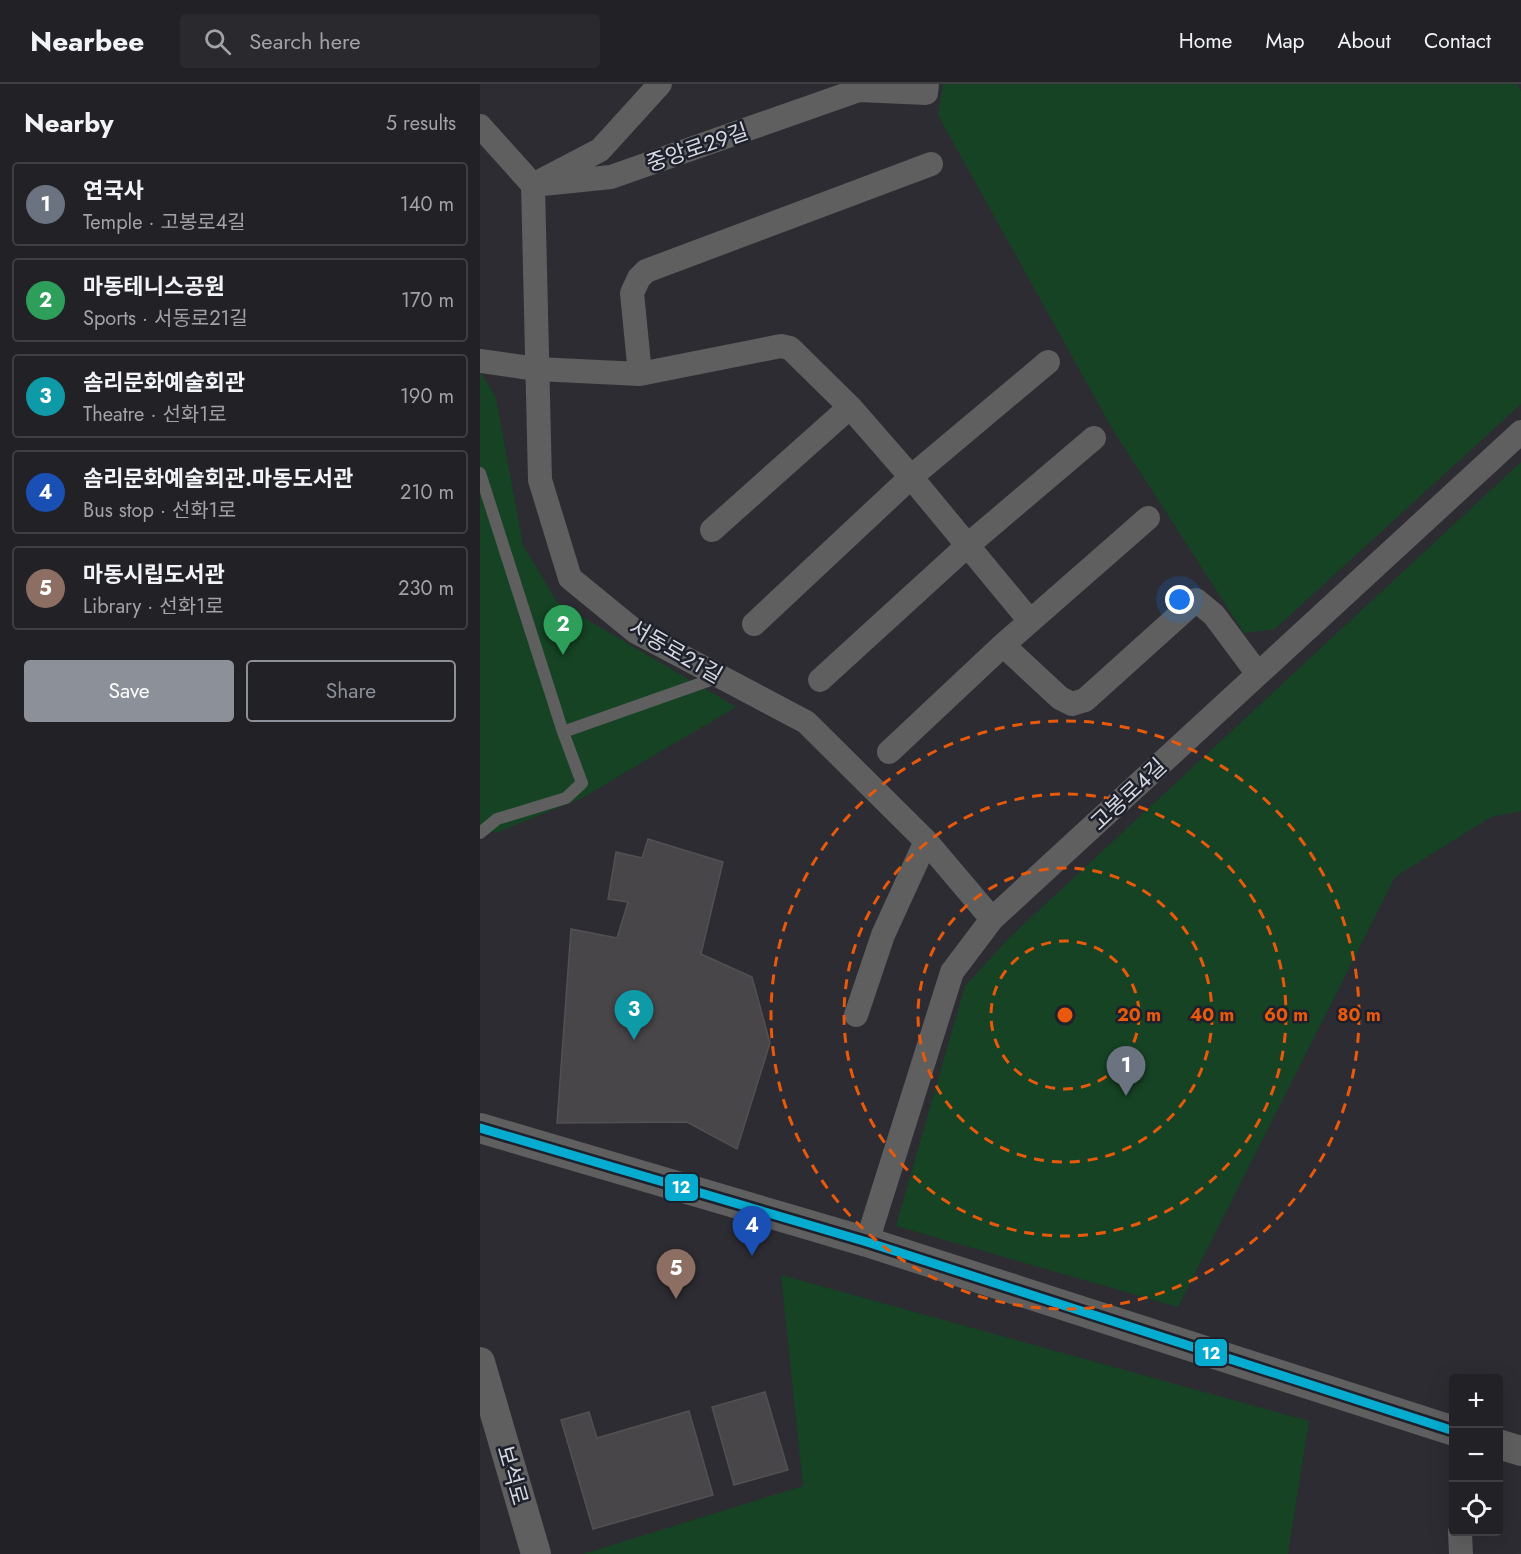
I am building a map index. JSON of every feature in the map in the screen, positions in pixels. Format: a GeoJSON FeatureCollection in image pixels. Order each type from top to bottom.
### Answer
{"type":"FeatureCollection","features":[{"type":"Feature","properties":{"kind":"street"},"geometry":{"type":"LineString","coordinates":[[480,126],[533,185],[600,150],[660,84]]}},
{"type":"Feature","properties":{"kind":"street","name":"중앙로29길"},"geometry":{"type":"LineString","coordinates":[[533,185],[612,177],[859,90],[926,93],[927,84]]}},
{"type":"Feature","properties":{"kind":"street"},"geometry":{"type":"LineString","coordinates":[[640,374],[632,293],[639,278],[646,272],[932,164]]}},
{"type":"Feature","properties":{"kind":"street","name":"서동로21길"},"geometry":{"type":"LineString","coordinates":[[533,185],[540,480],[570,578],[636,632],[806,722],[926,841],[992,919]]}},
{"type":"Feature","properties":{"kind":"street"},"geometry":{"type":"LineString","coordinates":[[480,361],[537,369],[640,374],[781,346],[789,348],[850,407],[1030,621]]}},
{"type":"Feature","properties":{"kind":"street"},"geometry":{"type":"LineString","coordinates":[[754,624],[911,477],[1048,362]]}},
{"type":"Feature","properties":{"kind":"street"},"geometry":{"type":"LineString","coordinates":[[712,530],[850,407]]}},
{"type":"Feature","properties":{"kind":"street","name":"고봉로4길"},"geometry":{"type":"LineString","coordinates":[[867,1242],[952,972],[992,919],[1521,432]]}},
{"type":"Feature","properties":{"kind":"street"},"geometry":{"type":"LineString","coordinates":[[820,680],[968,546],[1094,438]]}},
{"type":"Feature","properties":{"kind":"street"},"geometry":{"type":"LineString","coordinates":[[889,752],[1003,645],[1148,518]]}},
{"type":"Feature","properties":{"kind":"street"},"geometry":{"type":"LineString","coordinates":[[1003,645],[1060,698],[1072,704],[1085,700],[1196,600],[1214,615],[1258,674]]}},
{"type":"Feature","properties":{"kind":"street"},"geometry":{"type":"LineString","coordinates":[[856,1015],[883,935],[926,841]]}},
{"type":"Feature","properties":{"kind":"street"},"geometry":{"type":"LineString","coordinates":[[480,1128],[867,1242],[1449,1429]]}},
{"type":"Feature","properties":{"kind":"street","name":"보석로"},"geometry":{"type":"LineString","coordinates":[[480,1362],[536,1554]]}},
{"type":"Feature","properties":{"kind":"street"},"geometry":{"type":"LineString","coordinates":[[1503,1446],[1521,1451]]}},
{"type":"Feature","properties":{"kind":"street"},"geometry":{"type":"LineString","coordinates":[[1460,1536],[1461,1554]]}},
{"type":"Feature","properties":{"kind":"lane"},"geometry":{"type":"LineString","coordinates":[[480,473],[563,732],[582,783],[566,798],[498,819],[480,833]]}},
{"type":"Feature","properties":{"kind":"lane"},"geometry":{"type":"LineString","coordinates":[[563,732],[721,677]]}},
{"type":"Feature","properties":{"kind":"green space"},"geometry":{"type":"Polygon","coordinates":[[[943,84],[1517,84],[1521,91],[1521,404],[1275,629],[1244,633],[1113,430],[938,115],[943,84]]]}},
{"type":"Feature","properties":{"kind":"green space"},"geometry":{"type":"Polygon","coordinates":[[[480,372],[496,398],[523,545],[557,602],[736,707],[582,798],[496,833],[480,828],[480,372]]]}},
{"type":"Feature","properties":{"kind":"green space"},"geometry":{"type":"Polygon","coordinates":[[[1521,462],[1521,811],[1491,817],[1395,877],[1178,1307],[896,1226],[965,986],[1009,938],[1521,462]]]}},
{"type":"Feature","properties":{"kind":"green space"},"geometry":{"type":"Polygon","coordinates":[[[781,1275],[1309,1421],[1288,1554],[583,1554],[803,1486],[781,1275]]]}},
{"type":"Feature","properties":{"kind":"building"},"geometry":{"type":"Polygon","coordinates":[[[648,839],[723,862],[701,954],[752,977],[770,1043],[737,1149],[687,1122],[557,1123],[571,929],[617,938],[628,902],[608,899],[616,852],[642,858],[648,839]]]}},
{"type":"Feature","properties":{"kind":"building"},"geometry":{"type":"Polygon","coordinates":[[[765,1392],[788,1470],[734,1485],[712,1407],[765,1392]]]}},
{"type":"Feature","properties":{"kind":"building"},"geometry":{"type":"Polygon","coordinates":[[[689,1411],[713,1495],[593,1529],[561,1420],[589,1412],[597,1438],[689,1411]]]}},
{"type":"Feature","properties":{"kind":"transit line","name":"12"},"geometry":{"type":"LineString","coordinates":[[480,1128],[867,1242],[1449,1429]]}},
{"type":"Feature","properties":{"kind":"place","name":"마동테니스공원"},"geometry":{"type":"Point","coordinates":[563,655]}},
{"type":"Feature","properties":{"kind":"place","name":"솜리문화예술회관"},"geometry":{"type":"Point","coordinates":[634,1040]}},
{"type":"Feature","properties":{"kind":"place","name":"연국사"},"geometry":{"type":"Point","coordinates":[1126,1096]}},
{"type":"Feature","properties":{"kind":"place","name":"솜리문화예술회관.마동도서관"},"geometry":{"type":"Point","coordinates":[752,1256]}},
{"type":"Feature","properties":{"kind":"place","name":"마동시립도서관"},"geometry":{"type":"Point","coordinates":[676,1299]}}]}
